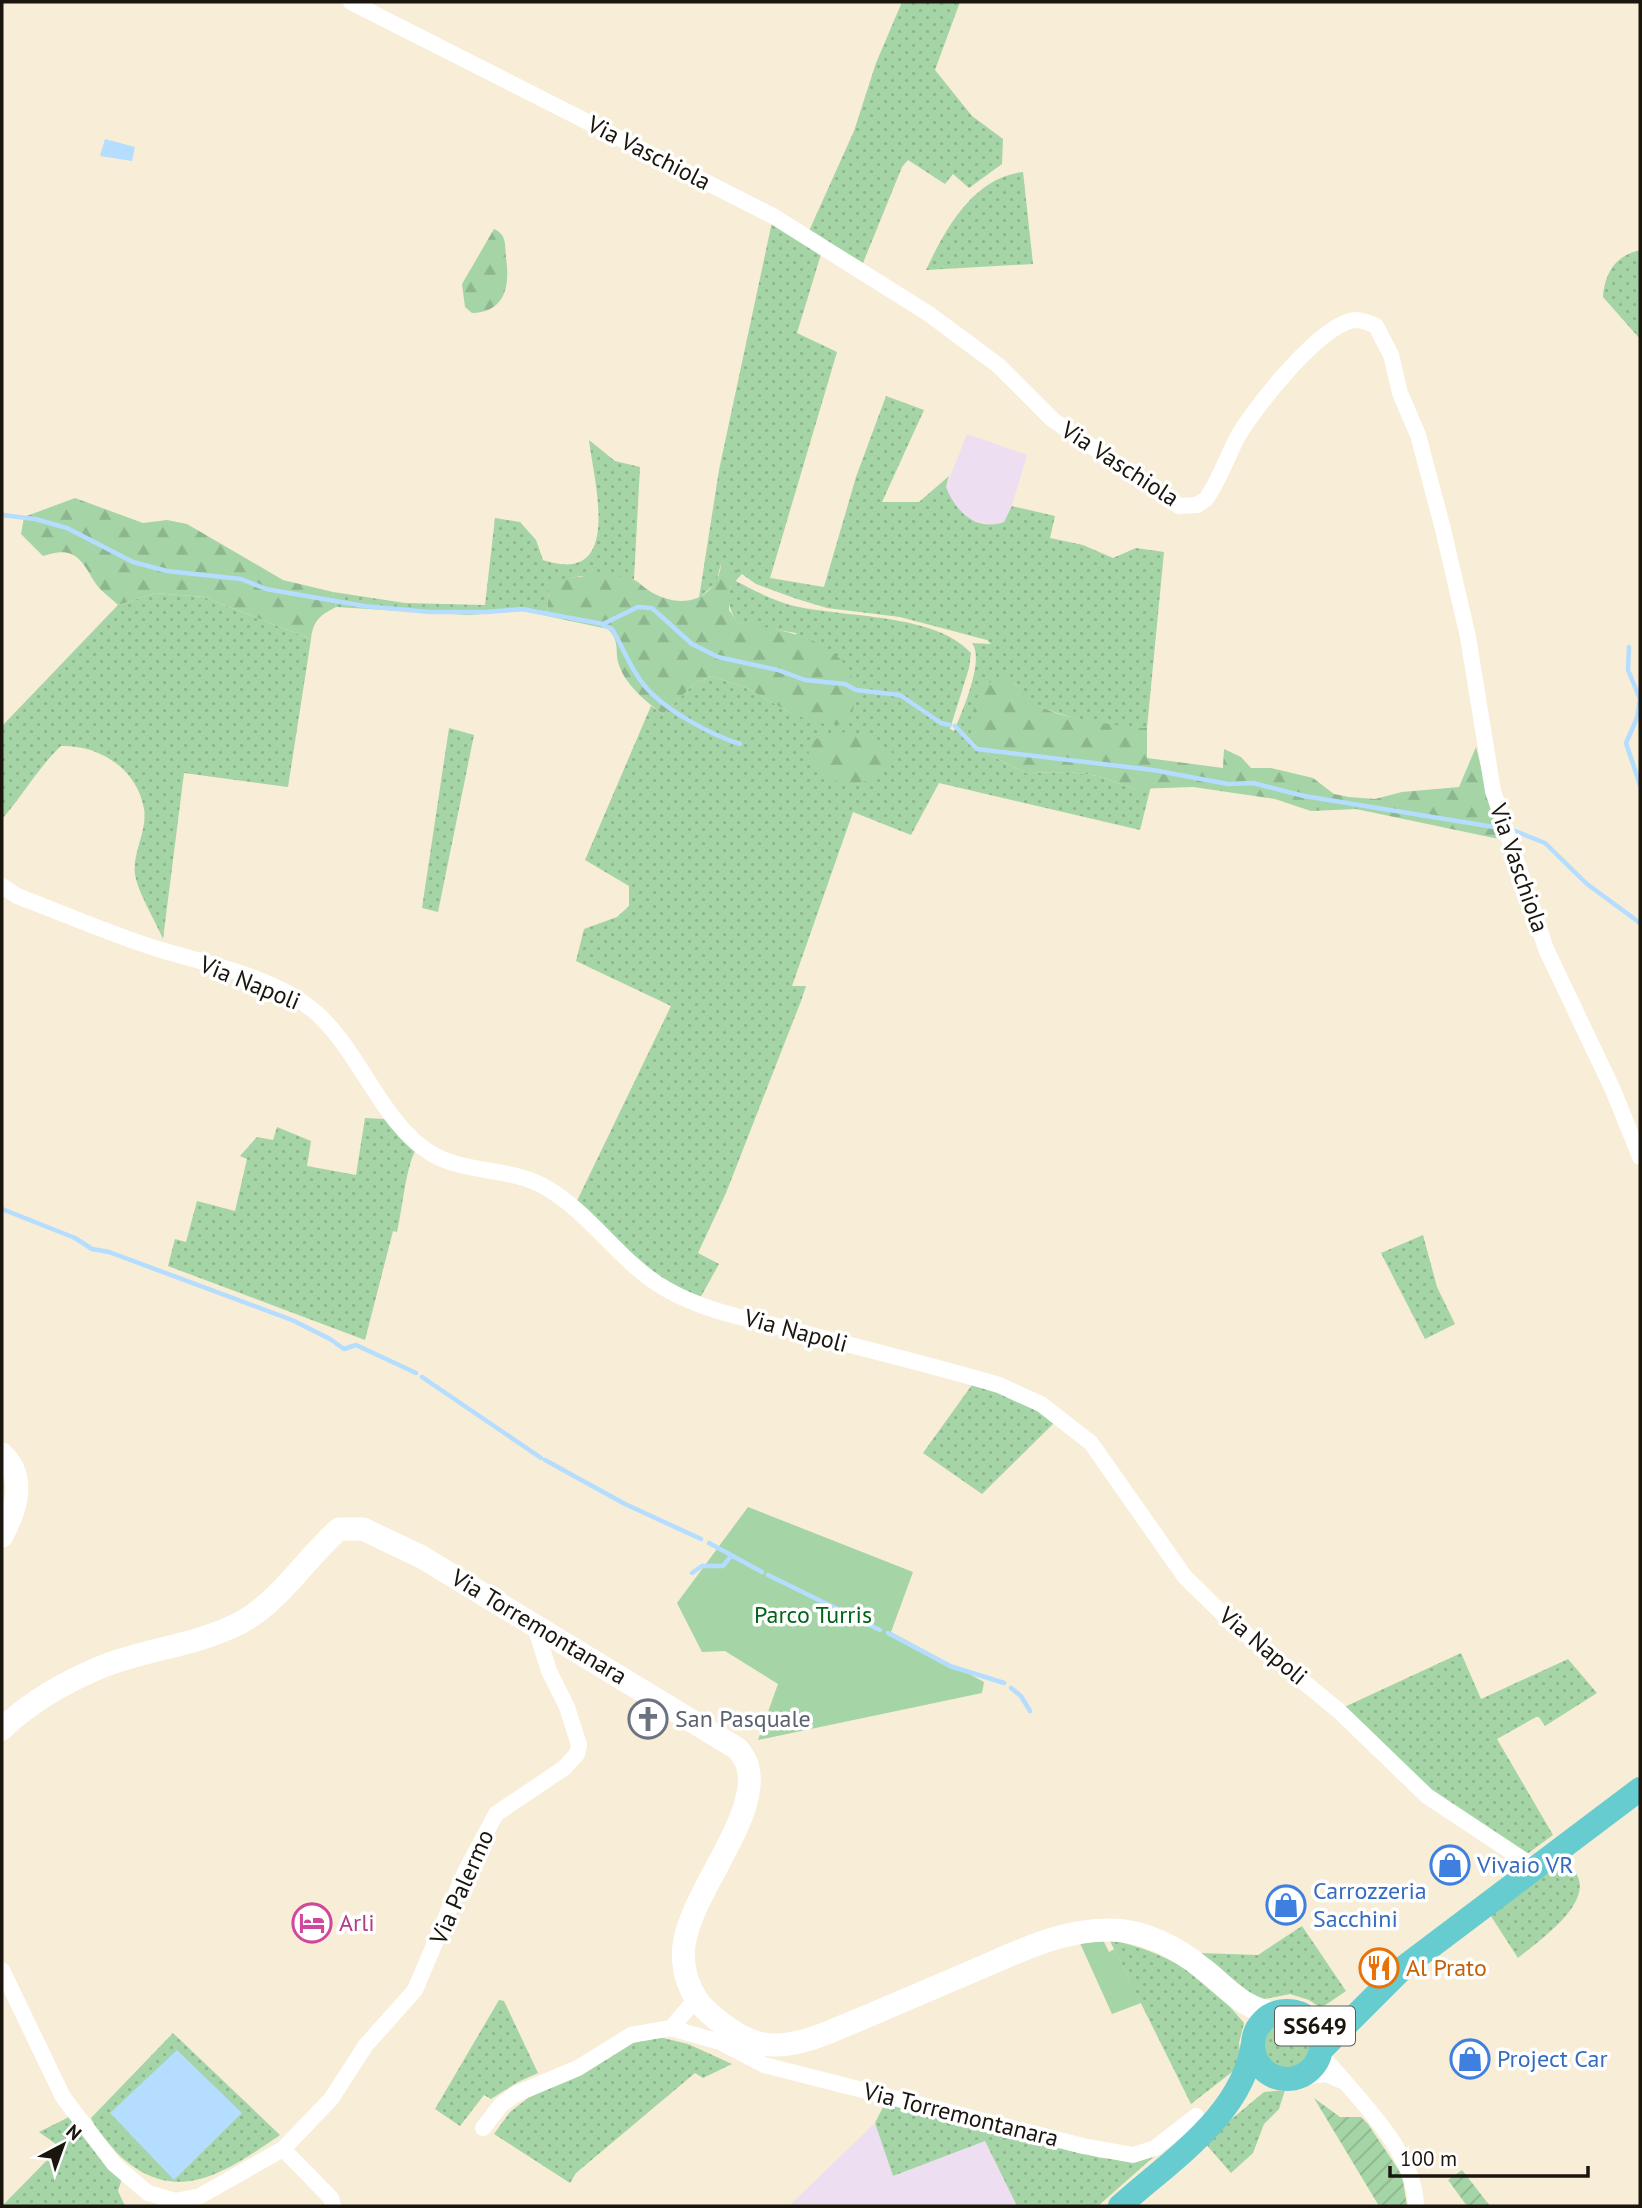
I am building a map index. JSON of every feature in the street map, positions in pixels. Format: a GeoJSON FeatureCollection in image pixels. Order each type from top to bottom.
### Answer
{"type":"FeatureCollection","features":[{"type":"Feature","properties":{"kind":"main road","name":"SS649"},"geometry":{"type":"LineString","coordinates":[[1120,2206],[1204,2120],[1241,2088],[1254,2040],[1262,2022],[1287,2013],[1321,2015],[1337,2010],[1404,1967],[1640,1789]]}},
{"type":"Feature","properties":{"kind":"main road","name":"SS649"},"geometry":{"type":"LineString","coordinates":[[1204,2120],[1266,2087],[1295,2078],[1317,2063],[1321,2052],[1404,1967]]}},
{"type":"Feature","properties":{"kind":"main road","name":"SS649"},"geometry":{"type":"LineString","coordinates":[[1287,2013],[1316,2027],[1321,2052]]}},
{"type":"Feature","properties":{"kind":"main road","name":"SS649"},"geometry":{"type":"LineString","coordinates":[[1254,2040],[1255,2055],[1268,2073],[1295,2078]]}},
{"type":"Feature","properties":{"kind":"street","name":"Via Vaschiola"},"geometry":{"type":"LineString","coordinates":[[351,2],[791,227],[929,314],[999,366],[1052,420],[1179,506],[1197,505],[1206,499],[1239,436],[1268,394],[1296,362],[1345,323],[1356,320],[1376,326],[1391,355],[1400,393],[1418,435],[1444,529],[1468,637],[1477,706],[1493,792],[1546,949],[1613,1090],[1640,1157]]}},
{"type":"Feature","properties":{"kind":"street","name":"Via Napoli"},"geometry":{"type":"LineString","coordinates":[[2,886],[17,896],[150,946],[229,970],[300,1000],[331,1027],[412,1140],[452,1163],[525,1177],[547,1188],[572,1206],[635,1266],[665,1289],[687,1300],[731,1314],[938,1367],[999,1385],[1041,1404],[1091,1443],[1185,1577],[1230,1621],[1339,1711],[1427,1796],[1534,1867]]}},
{"type":"Feature","properties":{"kind":"street"},"geometry":{"type":"LineString","coordinates":[[2,1454],[15,1469],[19,1484],[10,1521],[2,1536]]}},
{"type":"Feature","properties":{"kind":"street","name":"Via Torremontanara"},"geometry":{"type":"LineString","coordinates":[[2,1729],[46,1694],[102,1666],[177,1646],[240,1623],[277,1593],[320,1546],[346,1527],[363,1529],[420,1556],[724,1738],[738,1749],[748,1766],[750,1782],[744,1810],[688,1924],[684,1946],[688,1984],[724,2036],[764,2064],[1083,2146],[1133,2155],[1155,2148],[1204,2120]]}},
{"type":"Feature","properties":{"kind":"street","name":"Via Palermo"},"geometry":{"type":"LineString","coordinates":[[2,1969],[62,2097],[114,2164],[148,2193],[175,2201],[200,2196],[283,2149],[331,2099],[366,2045],[415,1990],[466,1870],[496,1814],[564,1768],[577,1754],[579,1745],[567,1707],[549,1671],[534,1623]]}},
{"type":"Feature","properties":{"kind":"street","name":"Via Torremontanara"},"geometry":{"type":"LineString","coordinates":[[724,2036],[765,2044],[810,2040],[1025,1949],[1084,1931],[1114,1930],[1164,1944],[1202,1967],[1250,2007],[1287,2013]]}},
{"type":"Feature","properties":{"kind":"street","name":"Via Torremontanara"},"geometry":{"type":"LineString","coordinates":[[1227,1990],[1247,2014],[1254,2040]]}},
{"type":"Feature","properties":{"kind":"street"},"geometry":{"type":"LineString","coordinates":[[671,2028],[696,1999]]}},
{"type":"Feature","properties":{"kind":"street"},"geometry":{"type":"LineString","coordinates":[[483,2128],[501,2105],[516,2094],[578,2068],[631,2035],[671,2028],[724,2036]]}},
{"type":"Feature","properties":{"kind":"street"},"geometry":{"type":"LineString","coordinates":[[1321,2052],[1398,2153],[1410,2176],[1416,2206]]}},
{"type":"Feature","properties":{"kind":"street"},"geometry":{"type":"LineString","coordinates":[[1295,2078],[1326,2074],[1350,2087]]}},
{"type":"Feature","properties":{"kind":"street"},"geometry":{"type":"LineString","coordinates":[[283,2149],[331,2197],[333,2206]]}},
{"type":"Feature","properties":{"kind":"shaded area"},"geometry":{"type":"Polygon","coordinates":[[[967,434],[1027,455],[1009,515],[1004,522],[994,526],[966,518],[951,500],[946,487],[967,434]]]}},
{"type":"Feature","properties":{"kind":"shaded area"},"geometry":{"type":"Polygon","coordinates":[[[875,2123],[893,2176],[985,2141],[1017,2206],[789,2206],[875,2123]]]}},
{"type":"Feature","properties":{"kind":"green space"},"geometry":{"type":"Polygon","coordinates":[[[902,2],[960,2],[935,70],[972,116],[1003,139],[1002,164],[969,188],[953,174],[945,184],[908,160],[902,167],[863,263],[809,231],[854,131],[876,63],[902,2]]]}},
{"type":"Feature","properties":{"kind":"green space"},"geometry":{"type":"Polygon","coordinates":[[[1023,172],[1033,264],[926,270],[952,222],[963,208],[990,184],[1005,176],[1023,172]]]}},
{"type":"Feature","properties":{"kind":"green space"},"geometry":{"type":"Polygon","coordinates":[[[772,222],[822,251],[797,333],[837,352],[770,578],[824,587],[856,477],[886,396],[924,410],[882,502],[919,502],[949,476],[946,487],[950,496],[961,511],[976,522],[1004,522],[1012,506],[1055,516],[1050,538],[1083,545],[1113,558],[1136,548],[1164,552],[1147,728],[1101,724],[1048,710],[1023,696],[1014,682],[986,753],[1026,773],[1071,772],[1098,776],[1135,789],[1151,786],[1140,830],[939,783],[911,835],[853,812],[792,986],[806,986],[801,1001],[726,1193],[698,1253],[719,1264],[699,1300],[675,1291],[575,1205],[671,1006],[576,961],[584,929],[617,917],[629,906],[629,886],[585,860],[651,706],[663,714],[692,686],[711,676],[749,689],[789,712],[796,633],[738,623],[729,602],[729,591],[734,580],[794,606],[913,624],[935,630],[955,640],[971,653],[950,729],[954,731],[974,673],[976,661],[972,643],[991,644],[987,640],[900,617],[827,608],[797,599],[756,584],[722,560],[716,583],[699,598],[719,470],[772,222]]]}},
{"type":"Feature","properties":{"kind":"green space"},"geometry":{"type":"Polygon","coordinates":[[[494,229],[501,234],[504,241],[506,287],[499,302],[492,308],[472,313],[465,307],[462,284],[494,229]]]}},
{"type":"Feature","properties":{"kind":"green space"},"geometry":{"type":"Polygon","coordinates":[[[1640,250],[1640,339],[1603,297],[1606,280],[1613,267],[1624,256],[1640,250]]]}},
{"type":"Feature","properties":{"kind":"green space"},"geometry":{"type":"Polygon","coordinates":[[[589,440],[615,461],[640,467],[634,579],[580,576],[545,583],[549,590],[547,616],[523,611],[468,615],[336,607],[333,592],[405,603],[485,605],[495,518],[520,522],[536,540],[543,560],[568,564],[585,559],[594,545],[598,526],[598,504],[589,440]]]}},
{"type":"Feature","properties":{"kind":"green space"},"geometry":{"type":"Polygon","coordinates":[[[75,498],[143,523],[167,520],[187,524],[283,580],[333,592],[336,607],[318,619],[311,639],[204,597],[155,593],[118,605],[99,588],[74,555],[61,552],[43,556],[21,534],[24,517],[75,498]]]}},
{"type":"Feature","properties":{"kind":"green space"},"geometry":{"type":"Polygon","coordinates":[[[721,559],[742,574],[730,587],[729,610],[738,623],[805,638],[826,648],[842,661],[852,678],[855,699],[848,725],[817,723],[789,712],[749,689],[711,676],[692,686],[663,714],[644,699],[626,679],[619,665],[616,643],[608,629],[547,616],[549,591],[544,583],[587,576],[619,576],[633,579],[664,598],[689,600],[704,594],[713,585],[718,578],[721,559]]]}},
{"type":"Feature","properties":{"kind":"green space"},"geometry":{"type":"Polygon","coordinates":[[[155,593],[204,597],[311,639],[288,787],[184,773],[163,939],[136,881],[136,858],[145,817],[140,794],[125,771],[114,762],[89,750],[61,746],[2,819],[2,726],[118,605],[155,593]]]}},
{"type":"Feature","properties":{"kind":"green space"},"geometry":{"type":"Polygon","coordinates":[[[996,677],[1014,682],[1033,702],[1055,713],[1127,727],[1147,728],[1147,758],[1223,768],[1224,749],[1241,757],[1251,768],[1271,768],[1313,778],[1334,794],[1349,797],[1375,799],[1402,792],[1459,787],[1476,747],[1499,839],[1356,809],[1311,811],[1275,799],[1193,787],[1135,789],[1098,776],[1071,772],[1026,773],[986,753],[975,743],[969,725],[979,692],[996,677]]]}},
{"type":"Feature","properties":{"kind":"green space"},"geometry":{"type":"Polygon","coordinates":[[[449,728],[474,735],[438,912],[422,908],[449,728]]]}},
{"type":"Feature","properties":{"kind":"green space"},"geometry":{"type":"Polygon","coordinates":[[[843,732],[873,739],[894,754],[873,778],[860,783],[841,785],[810,761],[808,748],[815,739],[843,732]]]}},
{"type":"Feature","properties":{"kind":"green space"},"geometry":{"type":"Polygon","coordinates":[[[365,1118],[384,1119],[416,1149],[407,1178],[397,1232],[393,1231],[365,1340],[168,1266],[175,1239],[186,1242],[197,1201],[235,1211],[247,1159],[240,1156],[257,1137],[273,1140],[277,1127],[311,1141],[307,1166],[356,1175],[365,1118]]]}},
{"type":"Feature","properties":{"kind":"green space"},"geometry":{"type":"Polygon","coordinates":[[[1423,1235],[1437,1287],[1455,1324],[1425,1339],[1381,1253],[1423,1235]]]}},
{"type":"Feature","properties":{"kind":"green space"},"geometry":{"type":"Polygon","coordinates":[[[974,1382],[1057,1420],[982,1494],[923,1453],[974,1382]]]}},
{"type":"Feature","properties":{"kind":"green space","name":"Parco Turris"},"geometry":{"type":"Polygon","coordinates":[[[748,1507],[913,1572],[891,1632],[984,1682],[982,1693],[758,1740],[778,1684],[725,1651],[702,1652],[677,1603],[748,1507]]]}},
{"type":"Feature","properties":{"kind":"green space"},"geometry":{"type":"Polygon","coordinates":[[[1461,1653],[1481,1699],[1568,1659],[1597,1693],[1545,1726],[1539,1717],[1536,1717],[1497,1739],[1553,1835],[1527,1854],[1427,1790],[1340,1709],[1461,1653]]]}},
{"type":"Feature","properties":{"kind":"green space"},"geometry":{"type":"Polygon","coordinates":[[[1560,1856],[1578,1877],[1580,1888],[1576,1900],[1560,1923],[1518,1958],[1487,1910],[1560,1856]]]}},
{"type":"Feature","properties":{"kind":"green space"},"geometry":{"type":"Polygon","coordinates":[[[1302,1926],[1346,1991],[1321,2008],[1309,2000],[1290,1994],[1254,2001],[1200,1953],[1258,1955],[1302,1926]]]}},
{"type":"Feature","properties":{"kind":"green space"},"geometry":{"type":"Polygon","coordinates":[[[1109,1939],[1150,1952],[1184,1968],[1215,1991],[1244,2023],[1239,2043],[1241,2065],[1191,2104],[1109,1939]]]}},
{"type":"Feature","properties":{"kind":"green space"},"geometry":{"type":"Polygon","coordinates":[[[1103,1940],[1109,1952],[1114,1949],[1141,2003],[1112,2014],[1079,1941],[1103,1940]]]}},
{"type":"Feature","properties":{"kind":"green space"},"geometry":{"type":"Polygon","coordinates":[[[499,2000],[504,2001],[538,2073],[491,2099],[484,2095],[460,2126],[435,2109],[499,2000]]]}},
{"type":"Feature","properties":{"kind":"green space"},"geometry":{"type":"Polygon","coordinates":[[[1287,2021],[1305,2028],[1312,2046],[1305,2064],[1287,2071],[1269,2064],[1262,2046],[1269,2028],[1287,2021]]]}},
{"type":"Feature","properties":{"kind":"green space"},"geometry":{"type":"Polygon","coordinates":[[[173,2033],[280,2135],[218,2172],[179,2182],[159,2179],[138,2170],[117,2153],[91,2118],[173,2033]]]}},
{"type":"Feature","properties":{"kind":"green space"},"geometry":{"type":"Polygon","coordinates":[[[659,2037],[688,2044],[732,2064],[703,2078],[695,2073],[576,2173],[570,2183],[494,2134],[510,2112],[528,2098],[634,2042],[659,2037]]]}},
{"type":"Feature","properties":{"kind":"green space"},"geometry":{"type":"Polygon","coordinates":[[[1285,2090],[1279,2109],[1264,2124],[1253,2153],[1231,2173],[1204,2142],[1264,2092],[1285,2090]]]}},
{"type":"Feature","properties":{"kind":"green space"},"geometry":{"type":"Polygon","coordinates":[[[1314,2098],[1340,2117],[1361,2117],[1368,2124],[1402,2175],[1407,2206],[1379,2206],[1314,2098]]]}},
{"type":"Feature","properties":{"kind":"green space"},"geometry":{"type":"Polygon","coordinates":[[[885,2103],[1101,2158],[1135,2160],[1158,2153],[1098,2206],[1017,2206],[985,2141],[893,2176],[875,2123],[885,2103]]]}},
{"type":"Feature","properties":{"kind":"green space"},"geometry":{"type":"Polygon","coordinates":[[[71,2116],[122,2178],[118,2191],[125,2206],[2,2206],[60,2147],[39,2132],[71,2116]]]}},
{"type":"Feature","properties":{"kind":"green space"},"geometry":{"type":"Polygon","coordinates":[[[1462,2170],[1490,2206],[1467,2206],[1448,2180],[1462,2170]]]}},
{"type":"Feature","properties":{"kind":"water"},"geometry":{"type":"Polygon","coordinates":[[[105,139],[135,147],[132,161],[100,156],[105,139]]]}},
{"type":"Feature","properties":{"kind":"water"},"geometry":{"type":"Polygon","coordinates":[[[177,2050],[242,2113],[174,2180],[110,2113],[177,2050]]]}},
{"type":"Feature","properties":{"kind":"waterway"},"geometry":{"type":"LineString","coordinates":[[2,515],[35,519],[67,528],[133,562],[167,571],[241,579],[266,589],[364,606],[430,612],[522,609],[603,624],[638,607],[652,608],[692,644],[718,657],[778,670],[805,680],[845,684],[856,690],[900,695],[941,723],[950,725]]}},
{"type":"Feature","properties":{"kind":"waterway"},"geometry":{"type":"LineString","coordinates":[[603,625],[612,629],[635,672],[652,694],[688,720],[740,744]]}},
{"type":"Feature","properties":{"kind":"waterway"},"geometry":{"type":"LineString","coordinates":[[1629,647],[1628,670],[1640,699],[1637,718],[1626,743],[1640,785]]}},
{"type":"Feature","properties":{"kind":"waterway"},"geometry":{"type":"LineString","coordinates":[[955,726],[977,749],[1153,770],[1228,784],[1253,783],[1304,796],[1494,827]]}},
{"type":"Feature","properties":{"kind":"waterway"},"geometry":{"type":"LineString","coordinates":[[1510,829],[1545,843],[1587,884],[1640,923]]}},
{"type":"Feature","properties":{"kind":"waterway"},"geometry":{"type":"LineString","coordinates":[[2,1209],[75,1238],[92,1249],[109,1252],[292,1320],[344,1349],[356,1345],[416,1373]]}},
{"type":"Feature","properties":{"kind":"waterway"},"geometry":{"type":"LineString","coordinates":[[422,1377],[541,1458]]}},
{"type":"Feature","properties":{"kind":"waterway"},"geometry":{"type":"LineString","coordinates":[[545,1460],[625,1504],[701,1539]]}},
{"type":"Feature","properties":{"kind":"waterway"},"geometry":{"type":"LineString","coordinates":[[709,1543],[762,1572]]}},
{"type":"Feature","properties":{"kind":"waterway"},"geometry":{"type":"LineString","coordinates":[[692,1573],[702,1566],[723,1566],[731,1556]]}},
{"type":"Feature","properties":{"kind":"waterway"},"geometry":{"type":"LineString","coordinates":[[768,1575],[880,1630]]}},
{"type":"Feature","properties":{"kind":"waterway"},"geometry":{"type":"LineString","coordinates":[[888,1633],[950,1666],[1004,1683]]}},
{"type":"Feature","properties":{"kind":"waterway"},"geometry":{"type":"LineString","coordinates":[[1011,1688],[1021,1696],[1030,1711]]}},
{"type":"Feature","properties":{"kind":"place","name":"San Pasquale"},"geometry":{"type":"Point","coordinates":[648,1719]}},
{"type":"Feature","properties":{"kind":"place","name":"Vivaio VR"},"geometry":{"type":"Point","coordinates":[1450,1865]}},
{"type":"Feature","properties":{"kind":"place","name":"Carrozzeria Sacchini"},"geometry":{"type":"Point","coordinates":[1286,1905]}},
{"type":"Feature","properties":{"kind":"place","name":"Arli"},"geometry":{"type":"Point","coordinates":[312,1923]}},
{"type":"Feature","properties":{"kind":"place","name":"Al Prato"},"geometry":{"type":"Point","coordinates":[1379,1968]}},
{"type":"Feature","properties":{"kind":"place","name":"Project Car"},"geometry":{"type":"Point","coordinates":[1470,2059]}}]}
